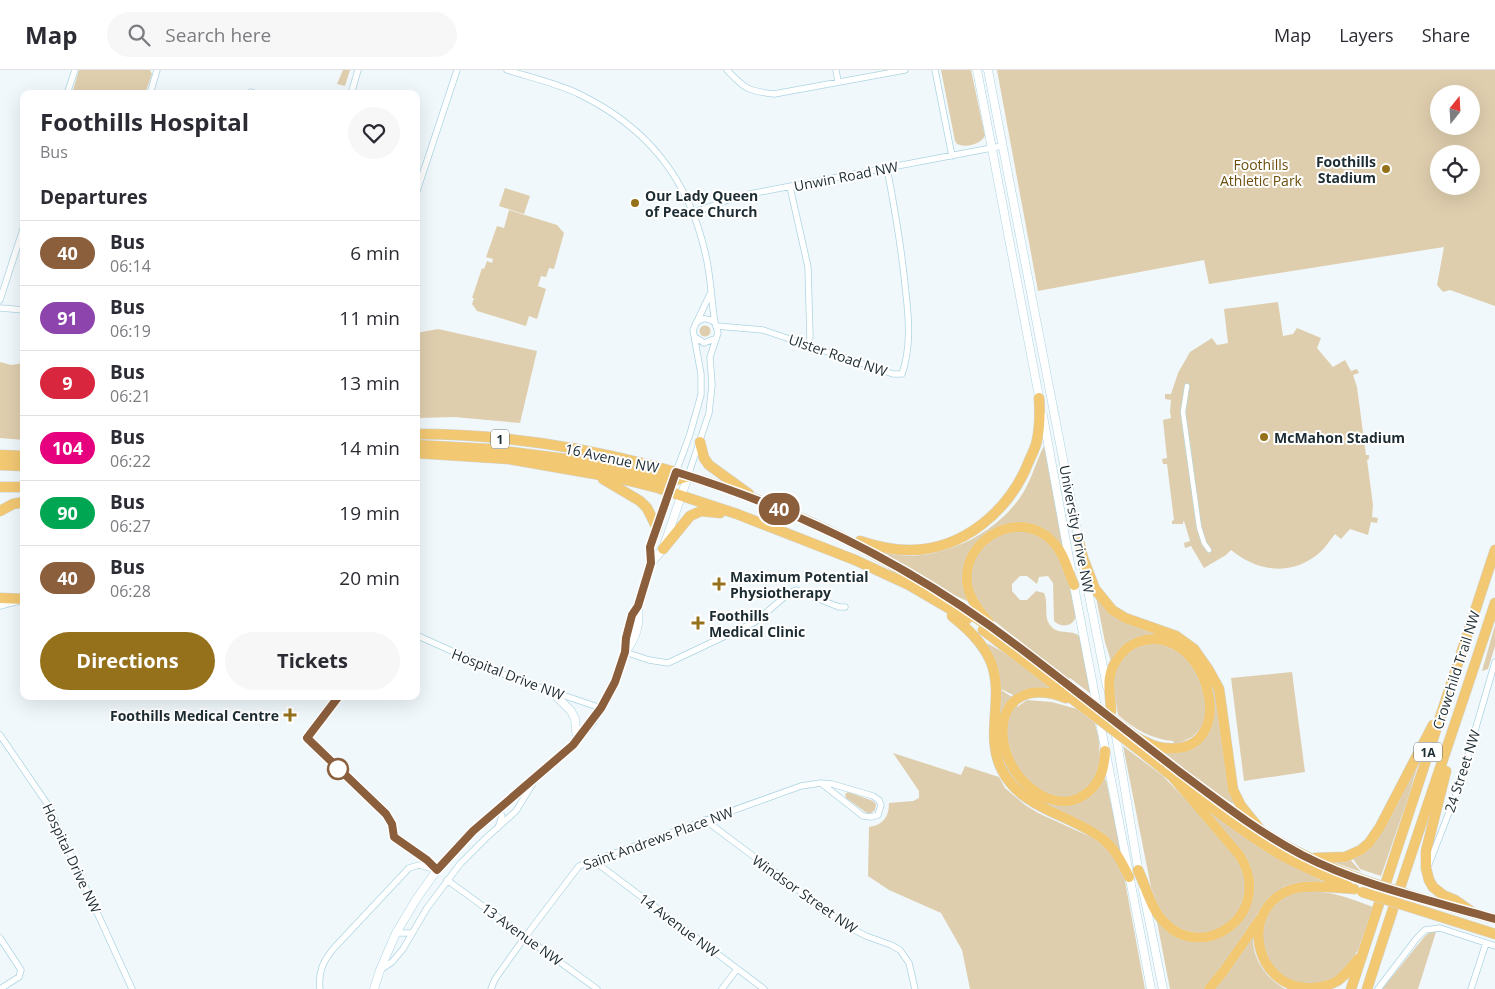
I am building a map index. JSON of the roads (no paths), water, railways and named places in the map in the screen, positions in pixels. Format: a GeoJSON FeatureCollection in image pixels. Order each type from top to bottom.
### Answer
{"type":"FeatureCollection","features":[{"type":"Feature","properties":{"kind":"highway"},"geometry":{"type":"LineString","coordinates":[[844,538],[888,549],[918,550],[938,546],[963,537],[982,525],[1009,498],[1028,465],[1037,442],[1040,420],[1039,398]]}},
{"type":"Feature","properties":{"kind":"highway","name":"16 Avenue NW"},"geometry":{"type":"LineString","coordinates":[[420,434],[484,437],[550,445],[672,482],[681,495],[737,514],[854,560],[894,578],[967,619],[993,637],[1172,776],[1243,830],[1273,850],[1308,869],[1358,890],[1495,934]]}},
{"type":"Feature","properties":{"kind":"highway"},"geometry":{"type":"LineString","coordinates":[[700,442],[708,465],[758,501]]}},
{"type":"Feature","properties":{"kind":"highway"},"geometry":{"type":"LineString","coordinates":[[420,445],[489,448],[574,460],[672,482]]}},
{"type":"Feature","properties":{"kind":"highway","name":"16 Avenue NW"},"geometry":{"type":"LineString","coordinates":[[420,453],[509,459],[618,478],[672,482],[688,476],[758,501],[844,538],[920,581],[998,632],[1229,809],[1262,832],[1304,856],[1366,881],[1416,897],[1495,918]]}},
{"type":"Feature","properties":{"kind":"highway"},"geometry":{"type":"LineString","coordinates":[[0,455],[20,456]]}},
{"type":"Feature","properties":{"kind":"highway"},"geometry":{"type":"LineString","coordinates":[[0,465],[20,466]]}},
{"type":"Feature","properties":{"kind":"highway"},"geometry":{"type":"LineString","coordinates":[[581,472],[604,479],[640,501],[647,508],[657,528]]}},
{"type":"Feature","properties":{"kind":"highway"},"geometry":{"type":"LineString","coordinates":[[0,487],[20,487]]}},
{"type":"Feature","properties":{"kind":"highway"},"geometry":{"type":"LineString","coordinates":[[0,511],[20,503]]}},
{"type":"Feature","properties":{"kind":"highway"},"geometry":{"type":"LineString","coordinates":[[663,549],[684,522],[694,513],[701,511],[737,514]]}},
{"type":"Feature","properties":{"kind":"highway"},"geometry":{"type":"LineString","coordinates":[[998,632],[978,608],[968,589],[967,582],[967,572],[972,557],[978,547],[992,533],[1002,529],[1025,527],[1043,534],[1059,549],[1074,585]]}},
{"type":"Feature","properties":{"kind":"highway"},"geometry":{"type":"LineString","coordinates":[[1078,538],[1083,558],[1095,589],[1112,610],[1125,618],[1176,636],[1194,649],[1208,669],[1219,689],[1233,790],[1241,806],[1262,832]]}},
{"type":"Feature","properties":{"kind":"highway","name":"Crowchild Trail NW"},"geometry":{"type":"LineString","coordinates":[[1351,989],[1495,550]]}},
{"type":"Feature","properties":{"kind":"highway"},"geometry":{"type":"LineString","coordinates":[[0,598],[20,599]]}},
{"type":"Feature","properties":{"kind":"highway"},"geometry":{"type":"LineString","coordinates":[[935,600],[974,636],[992,663],[996,689],[994,726],[996,754],[1001,770],[1010,784],[1034,803],[1087,828],[1106,842],[1114,851],[1129,878]]}},
{"type":"Feature","properties":{"kind":"highway","name":"Crowchild Trail NW"},"geometry":{"type":"LineString","coordinates":[[1366,989],[1495,603]]}},
{"type":"Feature","properties":{"kind":"highway"},"geometry":{"type":"LineString","coordinates":[[1112,711],[1110,677],[1114,665],[1131,644],[1148,639],[1158,639],[1177,647],[1191,659],[1204,680],[1210,700],[1210,716],[1201,735],[1191,744],[1184,747],[1165,748],[1136,738]]}},
{"type":"Feature","properties":{"kind":"highway"},"geometry":{"type":"LineString","coordinates":[[1075,701],[1043,691],[1025,694],[1016,700],[1006,712],[1002,728],[1003,744],[1011,765],[1034,791],[1046,798],[1068,801],[1088,792],[1100,778],[1104,768],[1105,751]]}},
{"type":"Feature","properties":{"kind":"highway"},"geometry":{"type":"LineString","coordinates":[[1464,696],[1425,861],[1429,880],[1433,887],[1472,912]]}},
{"type":"Feature","properties":{"kind":"highway"},"geometry":{"type":"LineString","coordinates":[[1304,856],[1319,859],[1345,857],[1361,850],[1369,843],[1380,827],[1431,727],[1440,717]]}},
{"type":"Feature","properties":{"kind":"highway"},"geometry":{"type":"LineString","coordinates":[[1138,870],[1156,912],[1165,923],[1178,933],[1202,937],[1228,929],[1241,915],[1248,902],[1250,885],[1246,865],[1172,776]]}},
{"type":"Feature","properties":{"kind":"highway"},"geometry":{"type":"LineString","coordinates":[[1209,989],[1274,900],[1293,889],[1304,887],[1358,890]]}},
{"type":"Feature","properties":{"kind":"highway"},"geometry":{"type":"LineString","coordinates":[[1262,915],[1258,938],[1261,956],[1269,970],[1293,987],[1305,989],[1323,987],[1338,980],[1362,954]]}},
{"type":"Feature","properties":{"kind":"street"},"geometry":{"type":"LineString","coordinates":[[68,90],[74,70]]}},
{"type":"Feature","properties":{"kind":"street"},"geometry":{"type":"LineString","coordinates":[[151,90],[157,70]]}},
{"type":"Feature","properties":{"kind":"street"},"geometry":{"type":"LineString","coordinates":[[352,90],[358,70]]}},
{"type":"Feature","properties":{"kind":"street"},"geometry":{"type":"LineString","coordinates":[[420,182],[457,70]]}},
{"type":"Feature","properties":{"kind":"street"},"geometry":{"type":"LineString","coordinates":[[507,70],[578,93],[624,120],[663,158],[683,189],[705,251],[711,282],[710,294],[718,333],[714,339],[710,357],[712,387],[709,413],[663,549],[651,563]]}},
{"type":"Feature","properties":{"kind":"street"},"geometry":{"type":"LineString","coordinates":[[727,70],[740,83],[753,92],[774,94],[905,70]]}},
{"type":"Feature","properties":{"kind":"street"},"geometry":{"type":"LineString","coordinates":[[836,70],[838,82]]}},
{"type":"Feature","properties":{"kind":"street"},"geometry":{"type":"LineString","coordinates":[[935,70],[952,156]]}},
{"type":"Feature","properties":{"kind":"street","name":"University Drive NW"},"geometry":{"type":"LineString","coordinates":[[977,70],[1151,989]]}},
{"type":"Feature","properties":{"kind":"street","name":"University Drive NW"},"geometry":{"type":"LineString","coordinates":[[988,70],[1112,711],[1138,870],[1163,989]]}},
{"type":"Feature","properties":{"kind":"street","name":"Unwin Road NW"},"geometry":{"type":"LineString","coordinates":[[692,213],[739,196],[1002,146]]}},
{"type":"Feature","properties":{"kind":"street","name":"Ulster Road NW"},"geometry":{"type":"LineString","coordinates":[[716,325],[763,330],[893,374],[902,374],[908,345],[908,310],[900,242],[887,168]]}},
{"type":"Feature","properties":{"kind":"street"},"geometry":{"type":"LineString","coordinates":[[790,187],[808,267],[810,337],[808,345]]}},
{"type":"Feature","properties":{"kind":"street"},"geometry":{"type":"LineString","coordinates":[[0,300],[20,238]]}},
{"type":"Feature","properties":{"kind":"street"},"geometry":{"type":"LineString","coordinates":[[374,989],[396,933],[437,870],[473,831],[536,778],[577,740],[601,708],[615,682],[625,652],[634,641],[640,621],[638,606],[651,563],[650,547],[690,434],[701,395],[701,374],[693,330],[710,294]]}},
{"type":"Feature","properties":{"kind":"street"},"geometry":{"type":"LineString","coordinates":[[0,308],[20,310]]}},
{"type":"Feature","properties":{"kind":"street"},"geometry":{"type":"LineString","coordinates":[[696,323],[706,318],[716,325]]}},
{"type":"Feature","properties":{"kind":"street"},"geometry":{"type":"LineString","coordinates":[[695,337],[704,343],[714,339]]}},
{"type":"Feature","properties":{"kind":"street"},"geometry":{"type":"LineString","coordinates":[[1187,386],[1183,412],[1198,526],[1204,543],[1209,550]]}},
{"type":"Feature","properties":{"kind":"street"},"geometry":{"type":"LineString","coordinates":[[625,652],[649,660],[668,663],[755,622],[789,593],[796,590],[839,607],[845,607]]}},
{"type":"Feature","properties":{"kind":"street"},"geometry":{"type":"LineString","coordinates":[[0,606],[11,605],[20,601]]}},
{"type":"Feature","properties":{"kind":"street","name":"Hospital Drive NW"},"geometry":{"type":"LineString","coordinates":[[420,637],[504,674],[553,693],[601,708]]}},
{"type":"Feature","properties":{"kind":"street","name":"24 Street NW"},"geometry":{"type":"LineString","coordinates":[[1429,880],[1429,862],[1458,789],[1495,662]]}},
{"type":"Feature","properties":{"kind":"street"},"geometry":{"type":"LineString","coordinates":[[553,693],[571,711],[575,719],[577,740]]}},
{"type":"Feature","properties":{"kind":"street","name":"Hospital Drive NW"},"geometry":{"type":"LineString","coordinates":[[0,735],[48,805],[132,989]]}},
{"type":"Feature","properties":{"kind":"street"},"geometry":{"type":"LineString","coordinates":[[380,970],[392,962],[403,949],[427,908],[447,880],[472,851],[516,811],[536,778]]}},
{"type":"Feature","properties":{"kind":"street","name":"Saint Andrews Place NW"},"geometry":{"type":"LineString","coordinates":[[490,989],[525,937],[579,866],[801,786],[821,783],[832,784],[873,796],[881,805],[878,814],[872,817],[863,816],[821,783]]}},
{"type":"Feature","properties":{"kind":"street"},"geometry":{"type":"LineString","coordinates":[[498,809],[502,816],[498,828]]}},
{"type":"Feature","properties":{"kind":"street","name":"Windsor Street NW"},"geometry":{"type":"LineString","coordinates":[[705,820],[845,925],[900,950],[909,963],[915,989]]}},
{"type":"Feature","properties":{"kind":"street","name":"14 Avenue NW"},"geometry":{"type":"LineString","coordinates":[[594,861],[764,989]]}},
{"type":"Feature","properties":{"kind":"street"},"geometry":{"type":"LineString","coordinates":[[320,989],[319,978],[324,960],[409,868],[419,865],[437,870]]}},
{"type":"Feature","properties":{"kind":"street","name":"13 Avenue NW"},"geometry":{"type":"LineString","coordinates":[[447,880],[597,989]]}},
{"type":"Feature","properties":{"kind":"street"},"geometry":{"type":"LineString","coordinates":[[1378,989],[1422,933],[1430,928],[1440,928],[1495,946]]}},
{"type":"Feature","properties":{"kind":"street"},"geometry":{"type":"LineString","coordinates":[[396,933],[412,933]]}},
{"type":"Feature","properties":{"kind":"street"},"geometry":{"type":"LineString","coordinates":[[0,938],[21,970],[21,974],[0,989]]}},
{"type":"Feature","properties":{"kind":"street"},"geometry":{"type":"LineString","coordinates":[[1470,989],[1486,943]]}},
{"type":"Feature","properties":{"kind":"street"},"geometry":{"type":"LineString","coordinates":[[722,989],[737,970]]}},
{"type":"Feature","properties":{"kind":"place","name":"Foothills Stadium"},"geometry":{"type":"Point","coordinates":[1386,169]}},
{"type":"Feature","properties":{"kind":"place","name":"Our Lady Queen of Peace Church"},"geometry":{"type":"Point","coordinates":[635,203]}},
{"type":"Feature","properties":{"kind":"place","name":"McMahon Stadium"},"geometry":{"type":"Point","coordinates":[1264,437]}},
{"type":"Feature","properties":{"kind":"place","name":"Maximum Potential Physiotherapy"},"geometry":{"type":"Point","coordinates":[719,584]}},
{"type":"Feature","properties":{"kind":"place","name":"Foothills Medical Clinic"},"geometry":{"type":"Point","coordinates":[698,623]}},
{"type":"Feature","properties":{"kind":"place","name":"Foothills Medical Centre"},"geometry":{"type":"Point","coordinates":[290,715]}},
{"type":"Feature","properties":{"kind":"park label","name":"Foothills Athletic Park"},"geometry":{"type":"Point","coordinates":[1261,172]}}]}
